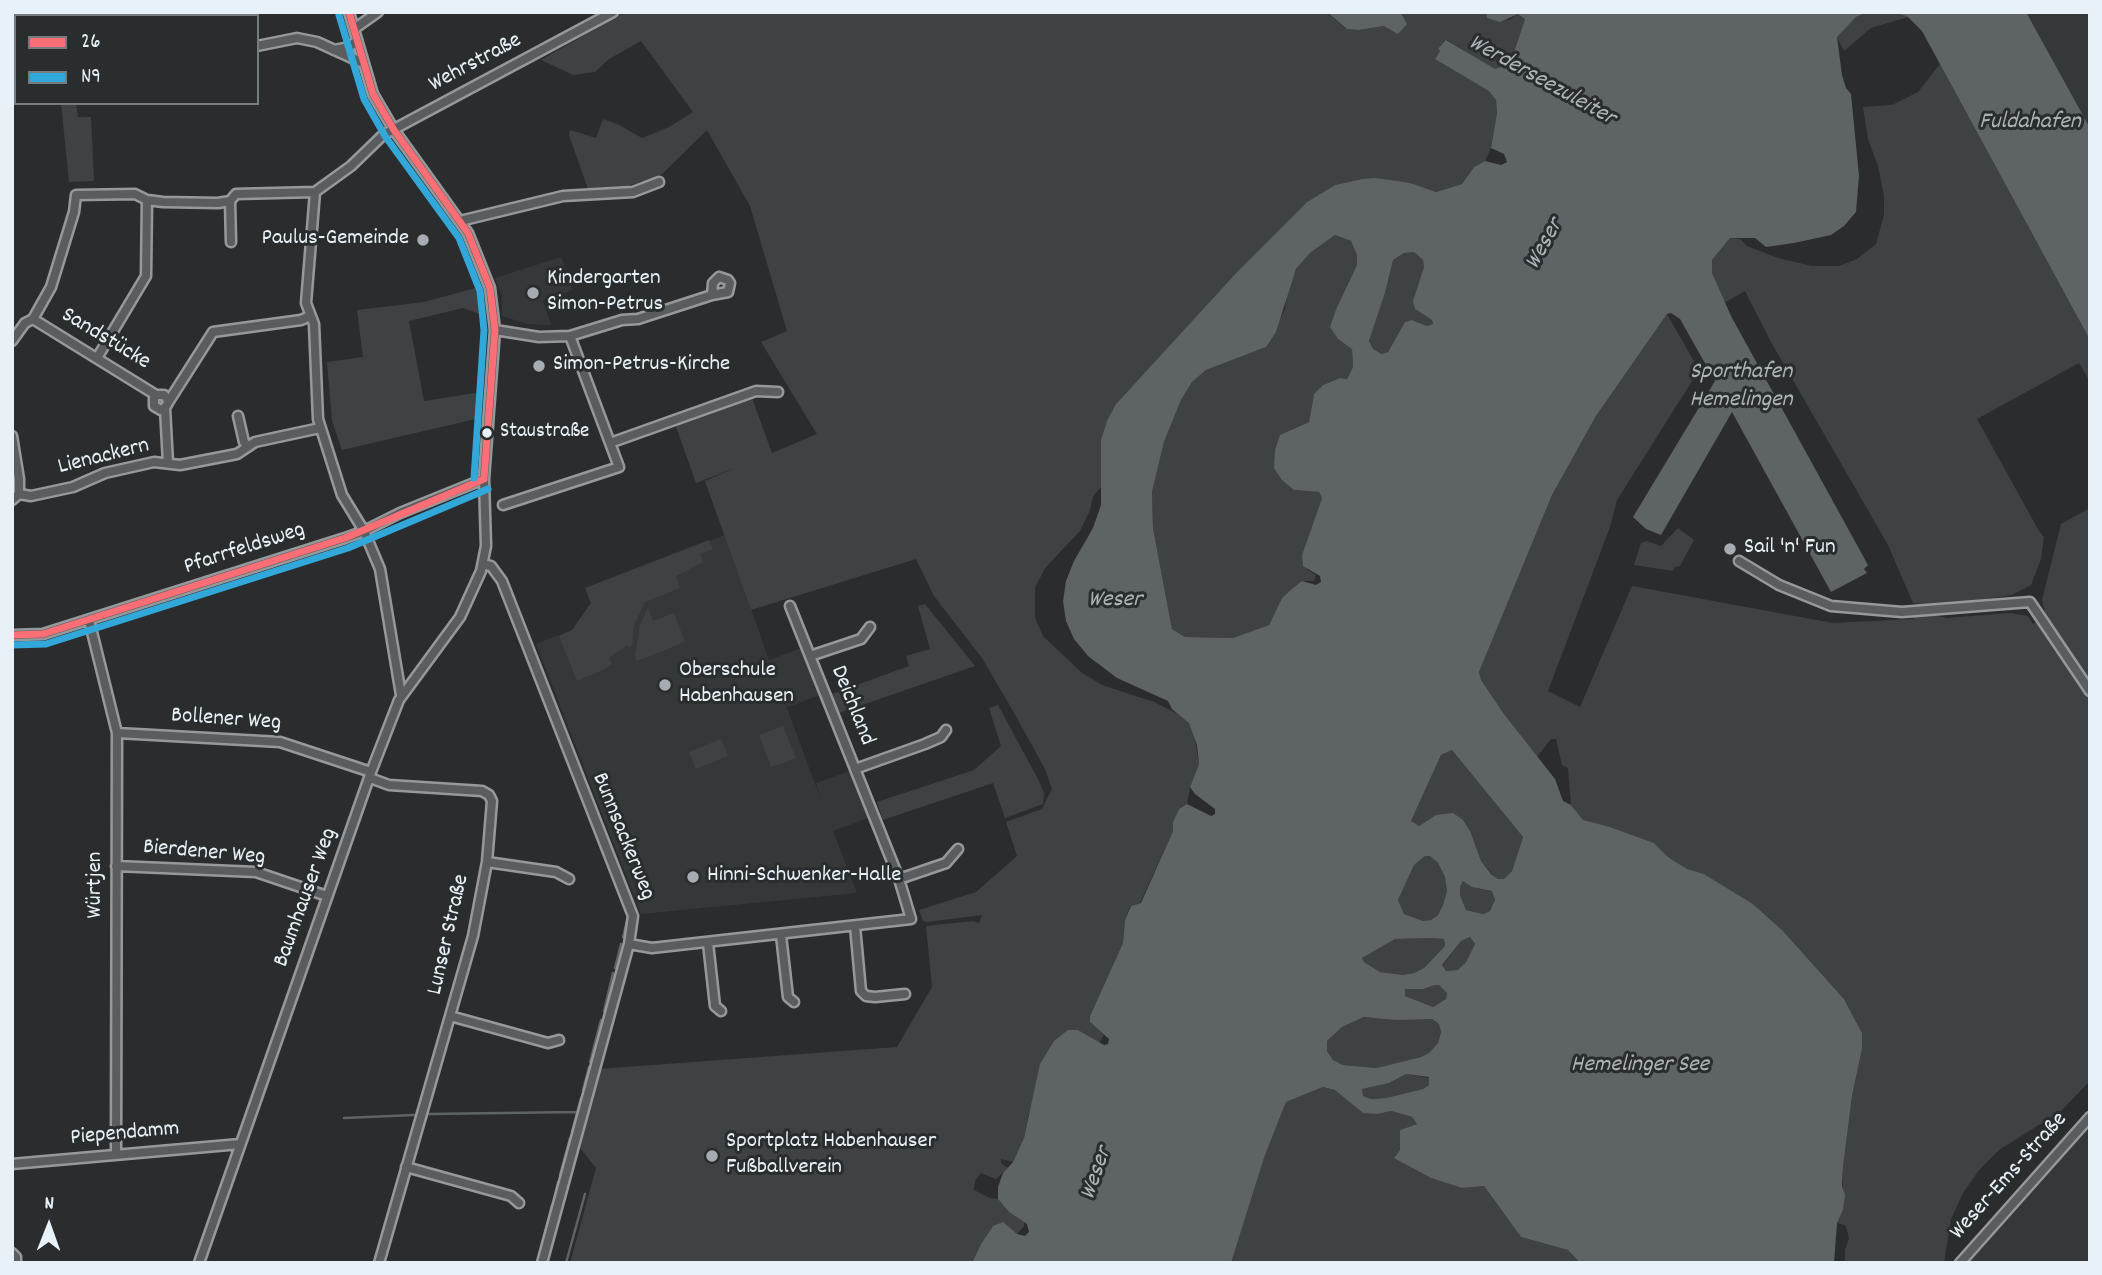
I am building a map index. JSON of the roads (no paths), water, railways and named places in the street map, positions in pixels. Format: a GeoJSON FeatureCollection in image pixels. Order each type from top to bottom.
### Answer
{"type":"FeatureCollection","features":[{"type":"Feature","properties":{"kind":"street","name":"Baumhauser Weg"},"geometry":{"type":"LineString","coordinates":[[199,1263],[370,775],[401,695],[460,617],[483,564],[486,545],[484,479],[495,330],[493,301],[486,274],[460,221],[394,130],[373,94],[349,12]]}},
{"type":"Feature","properties":{"kind":"street"},"geometry":{"type":"LineString","coordinates":[[354,29],[378,12]]}},
{"type":"Feature","properties":{"kind":"street","name":"Wehrstraße"},"geometry":{"type":"LineString","coordinates":[[315,192],[351,166],[383,135],[613,12]]}},
{"type":"Feature","properties":{"kind":"street"},"geometry":{"type":"LineString","coordinates":[[259,46],[297,38],[317,42],[363,63]]}},
{"type":"Feature","properties":{"kind":"street"},"geometry":{"type":"LineString","coordinates":[[334,50],[349,47],[357,41]]}},
{"type":"Feature","properties":{"kind":"street"},"geometry":{"type":"LineString","coordinates":[[460,221],[563,196],[633,192],[659,182]]}},
{"type":"Feature","properties":{"kind":"street"},"geometry":{"type":"LineString","coordinates":[[12,341],[25,323],[33,319],[51,287],[74,212],[76,195],[135,194],[147,200],[218,203],[230,201],[236,194],[315,192],[306,303],[314,324],[320,428],[342,495],[364,531],[380,569],[386,592],[396,676],[401,695]]}},
{"type":"Feature","properties":{"kind":"street"},"geometry":{"type":"LineString","coordinates":[[97,358],[146,276],[147,200]]}},
{"type":"Feature","properties":{"kind":"street"},"geometry":{"type":"LineString","coordinates":[[230,201],[231,242]]}},
{"type":"Feature","properties":{"kind":"street"},"geometry":{"type":"LineString","coordinates":[[495,330],[539,337],[570,336],[622,320],[638,319],[712,295]]}},
{"type":"Feature","properties":{"kind":"street"},"geometry":{"type":"LineString","coordinates":[[168,463],[167,405],[214,332],[301,320],[310,316]]}},
{"type":"Feature","properties":{"kind":"street","name":"Sandstücke"},"geometry":{"type":"LineString","coordinates":[[33,319],[156,395],[164,395],[167,405],[162,410],[154,406],[156,395]]}},
{"type":"Feature","properties":{"kind":"street"},"geometry":{"type":"LineString","coordinates":[[503,505],[619,467],[570,336]]}},
{"type":"Feature","properties":{"kind":"street"},"geometry":{"type":"LineString","coordinates":[[610,443],[756,391],[778,392]]}},
{"type":"Feature","properties":{"kind":"street"},"geometry":{"type":"LineString","coordinates":[[238,416],[244,442],[248,447]]}},
{"type":"Feature","properties":{"kind":"street","name":"Lienackern"},"geometry":{"type":"LineString","coordinates":[[16,497],[73,487],[105,473],[154,462],[180,465],[237,454],[255,442],[320,428]]}},
{"type":"Feature","properties":{"kind":"street"},"geometry":{"type":"LineString","coordinates":[[12,436],[19,479],[16,497]]}},
{"type":"Feature","properties":{"kind":"street","name":"Pfarrfeldsweg"},"geometry":{"type":"LineString","coordinates":[[12,635],[43,634],[364,531],[400,513],[484,479]]}},
{"type":"Feature","properties":{"kind":"street"},"geometry":{"type":"LineString","coordinates":[[1740,561],[1779,584],[1831,606],[1902,612],[2030,603],[2090,691]]}},
{"type":"Feature","properties":{"kind":"street","name":"Bunnsackerweg"},"geometry":{"type":"LineString","coordinates":[[483,564],[491,566],[502,581],[579,782],[632,909],[634,924],[542,1263]]}},
{"type":"Feature","properties":{"kind":"street","name":"Deichland"},"geometry":{"type":"LineString","coordinates":[[629,944],[652,948],[911,919],[899,879],[790,606]]}},
{"type":"Feature","properties":{"kind":"street","name":"Würtjen"},"geometry":{"type":"LineString","coordinates":[[89,620],[117,733],[116,1154]]}},
{"type":"Feature","properties":{"kind":"street","name":"Deichland"},"geometry":{"type":"LineString","coordinates":[[810,656],[861,639],[870,626]]}},
{"type":"Feature","properties":{"kind":"street","name":"Deichland"},"geometry":{"type":"LineString","coordinates":[[855,769],[925,744],[941,737],[946,730]]}},
{"type":"Feature","properties":{"kind":"street","name":"Bollener Weg"},"geometry":{"type":"LineString","coordinates":[[117,733],[280,742],[370,775]]}},
{"type":"Feature","properties":{"kind":"street","name":"Lunser Straße"},"geometry":{"type":"LineString","coordinates":[[370,775],[389,785],[482,791],[489,794],[492,801],[487,862],[473,936],[379,1263]]}},
{"type":"Feature","properties":{"kind":"street"},"geometry":{"type":"LineString","coordinates":[[899,879],[946,863],[958,849]]}},
{"type":"Feature","properties":{"kind":"street","name":"Lunser Straße"},"geometry":{"type":"LineString","coordinates":[[487,862],[556,872],[569,879]]}},
{"type":"Feature","properties":{"kind":"street","name":"Bierdener Weg"},"geometry":{"type":"LineString","coordinates":[[116,866],[256,872],[327,897]]}},
{"type":"Feature","properties":{"kind":"street"},"geometry":{"type":"LineString","coordinates":[[855,926],[861,991],[866,996],[874,997],[905,994]]}},
{"type":"Feature","properties":{"kind":"street"},"geometry":{"type":"LineString","coordinates":[[782,934],[788,997],[794,1002]]}},
{"type":"Feature","properties":{"kind":"street"},"geometry":{"type":"LineString","coordinates":[[708,943],[715,1006],[721,1011]]}},
{"type":"Feature","properties":{"kind":"street","name":"Lunser Straße"},"geometry":{"type":"LineString","coordinates":[[450,1016],[548,1043],[559,1040]]}},
{"type":"Feature","properties":{"kind":"street","name":"Weser-Ems-Straße"},"geometry":{"type":"LineString","coordinates":[[1960,1263],[2090,1117]]}},
{"type":"Feature","properties":{"kind":"street","name":"Piependamm"},"geometry":{"type":"LineString","coordinates":[[12,1164],[240,1144]]}},
{"type":"Feature","properties":{"kind":"street"},"geometry":{"type":"LineString","coordinates":[[406,1167],[510,1196],[519,1203]]}},
{"type":"Feature","properties":{"kind":"street"},"geometry":{"type":"LineString","coordinates":[[12,1252],[16,1263]]}},
{"type":"Feature","properties":{"kind":"water"},"geometry":{"type":"Polygon","coordinates":[[[1327,12],[1400,12],[1407,24],[1398,34],[1384,26],[1347,29],[1327,12]]]}},
{"type":"Feature","properties":{"kind":"water"},"geometry":{"type":"Polygon","coordinates":[[[1486,12],[1867,12],[1856,17],[1837,37],[1842,75],[1851,94],[1859,176],[1856,212],[1844,226],[1831,235],[1794,243],[1766,247],[1755,238],[1730,238],[1712,260],[1712,273],[1731,316],[1868,565],[1864,569],[1867,573],[1831,592],[1732,412],[1661,535],[1646,529],[1633,517],[1715,381],[1680,319],[1671,313],[1667,314],[1596,416],[1552,495],[1479,672],[1481,680],[1504,714],[1555,779],[1563,801],[1571,805],[1583,820],[1654,843],[1668,857],[1687,869],[1704,874],[1753,904],[1783,931],[1844,999],[1862,1033],[1862,1049],[1852,1096],[1843,1167],[1842,1186],[1845,1195],[1843,1210],[1837,1223],[1834,1263],[1580,1263],[1568,1250],[1521,1237],[1484,1186],[1462,1188],[1431,1178],[1394,1158],[1400,1150],[1400,1130],[1417,1124],[1412,1117],[1391,1111],[1363,1113],[1335,1090],[1323,1087],[1286,1102],[1264,1158],[1231,1263],[972,1263],[993,1226],[1003,1222],[1017,1234],[1025,1236],[1029,1232],[1027,1224],[1009,1212],[998,1199],[998,1187],[1003,1173],[1013,1162],[1024,1138],[1040,1064],[1054,1041],[1068,1030],[1078,1030],[1104,1045],[1108,1044],[1109,1039],[1090,1022],[1090,1016],[1123,943],[1125,920],[1131,906],[1141,903],[1173,831],[1173,822],[1179,809],[1187,804],[1211,816],[1215,814],[1215,809],[1190,787],[1199,764],[1197,745],[1189,723],[1172,709],[1168,701],[1117,678],[1088,656],[1074,639],[1066,621],[1063,601],[1066,581],[1093,528],[1101,505],[1101,440],[1107,421],[1116,404],[1237,272],[1307,202],[1335,185],[1362,179],[1376,178],[1410,183],[1436,192],[1462,184],[1474,167],[1485,161],[1501,165],[1507,162],[1504,154],[1491,148],[1497,113],[1496,100],[1489,91],[1435,59],[1440,51],[1438,49],[1446,40],[1495,69],[1510,64],[1525,19],[1518,14],[1500,22],[1487,18],[1486,12]],[[1335,235],[1310,253],[1296,269],[1276,332],[1266,347],[1206,370],[1192,382],[1181,400],[1164,442],[1152,492],[1153,528],[1172,629],[1185,637],[1233,638],[1269,625],[1282,598],[1293,588],[1302,581],[1316,585],[1321,582],[1320,576],[1303,566],[1302,555],[1322,498],[1319,492],[1294,490],[1282,480],[1274,468],[1275,450],[1280,435],[1309,422],[1314,394],[1323,385],[1340,378],[1347,379],[1353,367],[1352,349],[1338,339],[1330,327],[1357,265],[1357,255],[1351,241],[1335,235]],[[1414,252],[1404,253],[1393,260],[1369,341],[1373,349],[1382,354],[1388,352],[1405,322],[1412,320],[1427,326],[1433,324],[1432,320],[1415,309],[1413,301],[1424,267],[1423,260],[1414,252]],[[1452,750],[1441,755],[1411,821],[1419,826],[1436,815],[1453,813],[1463,820],[1481,861],[1498,879],[1504,879],[1512,871],[1523,837],[1452,750]],[[1425,856],[1414,865],[1398,900],[1404,914],[1423,921],[1431,920],[1438,915],[1443,905],[1447,891],[1445,877],[1438,863],[1430,856],[1425,856]],[[1463,881],[1460,895],[1466,910],[1483,914],[1490,911],[1495,900],[1492,891],[1472,887],[1463,881]],[[1470,937],[1461,941],[1442,965],[1446,971],[1458,970],[1466,962],[1475,944],[1470,937]],[[1395,939],[1362,958],[1380,972],[1403,975],[1414,973],[1424,968],[1445,946],[1444,939],[1395,939]],[[1439,985],[1423,989],[1405,989],[1405,996],[1433,1007],[1446,999],[1447,993],[1439,985]],[[1364,1017],[1342,1027],[1327,1041],[1327,1051],[1333,1060],[1343,1065],[1376,1068],[1429,1053],[1438,1043],[1441,1032],[1439,1024],[1432,1019],[1364,1017]],[[1406,1074],[1389,1083],[1362,1089],[1363,1096],[1371,1099],[1386,1098],[1423,1089],[1429,1085],[1429,1077],[1406,1074]]]}},
{"type":"Feature","properties":{"kind":"water","name":"Fuldahafen"},"geometry":{"type":"Polygon","coordinates":[[[1895,12],[2026,12],[2090,128],[2090,340],[1922,31],[1908,17],[1895,12]]]}},
{"type":"Feature","properties":{"kind":"waterway"},"geometry":{"type":"LineString","coordinates":[[623,937],[627,921]]}},
{"type":"Feature","properties":{"kind":"waterway"},"geometry":{"type":"LineString","coordinates":[[615,968],[621,944]]}},
{"type":"Feature","properties":{"kind":"waterway"},"geometry":{"type":"LineString","coordinates":[[604,1011],[613,973]]}},
{"type":"Feature","properties":{"kind":"waterway"},"geometry":{"type":"LineString","coordinates":[[590,1062],[601,1020]]}},
{"type":"Feature","properties":{"kind":"waterway"},"geometry":{"type":"LineString","coordinates":[[583,1090],[589,1067]]}},
{"type":"Feature","properties":{"kind":"waterway"},"geometry":{"type":"LineString","coordinates":[[572,1132],[581,1098]]}},
{"type":"Feature","properties":{"kind":"waterway"},"geometry":{"type":"LineString","coordinates":[[429,1114],[577,1112]]}},
{"type":"Feature","properties":{"kind":"waterway"},"geometry":{"type":"LineString","coordinates":[[344,1118],[414,1115]]}},
{"type":"Feature","properties":{"kind":"waterway"},"geometry":{"type":"LineString","coordinates":[[560,1175],[570,1138]]}},
{"type":"Feature","properties":{"kind":"waterway"},"geometry":{"type":"LineString","coordinates":[[554,1200],[558,1182]]}},
{"type":"Feature","properties":{"kind":"waterway"},"geometry":{"type":"LineString","coordinates":[[566,1263],[585,1194]]}},
{"type":"Feature","properties":{"kind":"waterway"},"geometry":{"type":"LineString","coordinates":[[540,1253],[552,1205]]}},
{"type":"Feature","properties":{"kind":"place","name":"Paulus-Gemeinde"},"geometry":{"type":"Point","coordinates":[423,240]}},
{"type":"Feature","properties":{"kind":"place","name":"Kindergarten Simon-Petrus"},"geometry":{"type":"Point","coordinates":[533,293]}},
{"type":"Feature","properties":{"kind":"place","name":"Simon-Petrus-Kirche"},"geometry":{"type":"Point","coordinates":[539,366]}},
{"type":"Feature","properties":{"kind":"place","name":"Staustraße"},"geometry":{"type":"Point","coordinates":[487,433]}},
{"type":"Feature","properties":{"kind":"place","name":"Sail 'n' Fun"},"geometry":{"type":"Point","coordinates":[1730,549]}},
{"type":"Feature","properties":{"kind":"place","name":"Oberschule Habenhausen"},"geometry":{"type":"Point","coordinates":[665,685]}},
{"type":"Feature","properties":{"kind":"place","name":"Hinni-Schwenker-Halle"},"geometry":{"type":"Point","coordinates":[693,877]}},
{"type":"Feature","properties":{"kind":"place","name":"Sportplatz Habenhauser Fußballverein"},"geometry":{"type":"Point","coordinates":[712,1156]}},
{"type":"Feature","properties":{"kind":"water label","name":"Werderseezuleiter"},"geometry":{"type":"Point","coordinates":[1541,82]}},
{"type":"Feature","properties":{"kind":"water label","name":"Weser"},"geometry":{"type":"Point","coordinates":[1546,245]}},
{"type":"Feature","properties":{"kind":"water label","name":"Sporthafen Hemelingen"},"geometry":{"type":"Point","coordinates":[1741,388]}},
{"type":"Feature","properties":{"kind":"water label","name":"Weser"},"geometry":{"type":"Point","coordinates":[1115,602]}},
{"type":"Feature","properties":{"kind":"water label","name":"Hemelinger See"},"geometry":{"type":"Point","coordinates":[1640,1067]}},
{"type":"Feature","properties":{"kind":"water label","name":"Weser"},"geometry":{"type":"Point","coordinates":[1098,1174]}}]}
